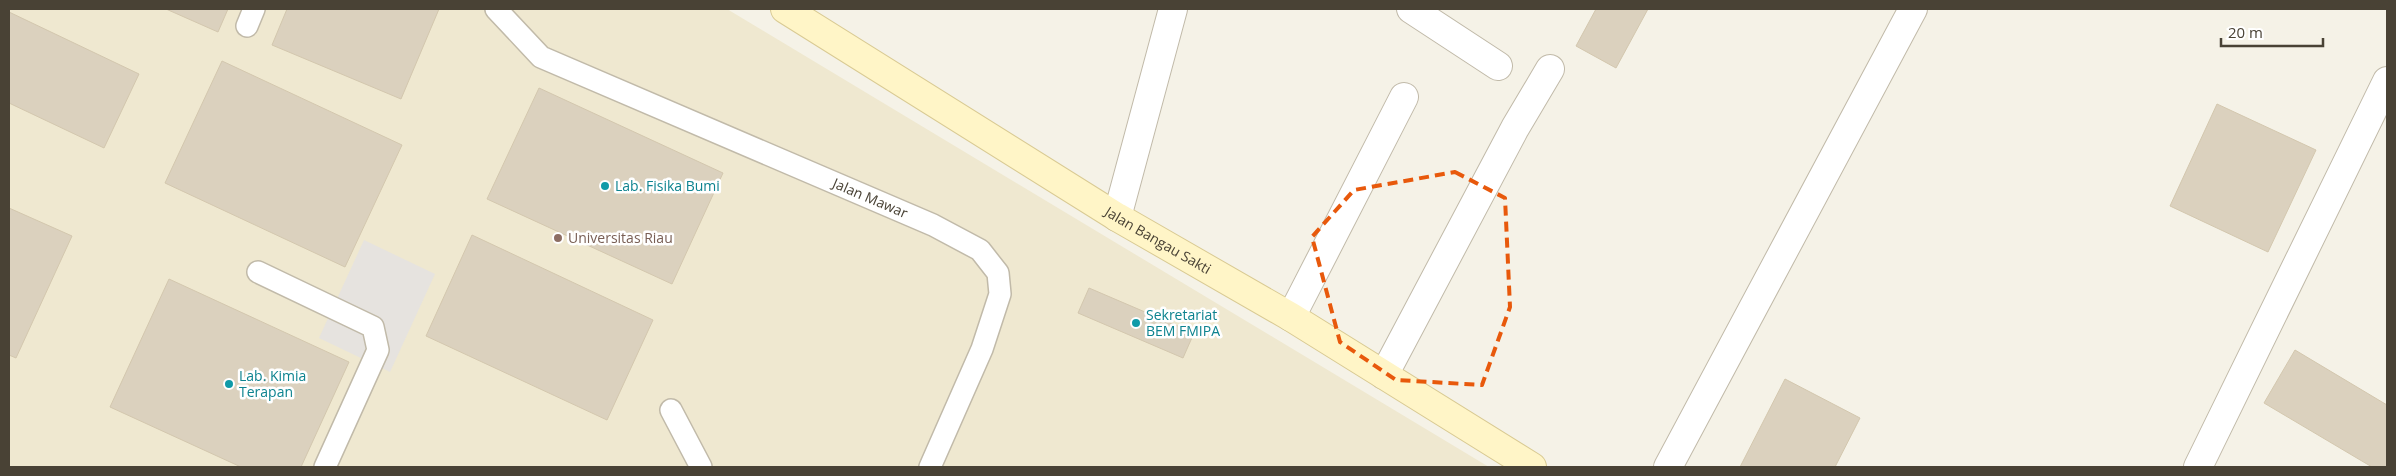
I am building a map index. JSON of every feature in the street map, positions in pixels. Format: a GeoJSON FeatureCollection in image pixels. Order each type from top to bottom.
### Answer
{"type":"FeatureCollection","features":[{"type":"Feature","properties":{"kind":"street","name":"Jalan Bangau Sakti"},"geometry":{"type":"LineString","coordinates":[[785,9],[1117,217],[1291,317],[1532,467]]}},
{"type":"Feature","properties":{"kind":"street"},"geometry":{"type":"LineString","coordinates":[[1117,217],[1173,9]]}},
{"type":"Feature","properties":{"kind":"street"},"geometry":{"type":"LineString","coordinates":[[1411,9],[1498,66]]}},
{"type":"Feature","properties":{"kind":"street"},"geometry":{"type":"LineString","coordinates":[[1668,467],[1913,9]]}},
{"type":"Feature","properties":{"kind":"street"},"geometry":{"type":"LineString","coordinates":[[1384,375],[1515,128],[1550,69]]}},
{"type":"Feature","properties":{"kind":"street"},"geometry":{"type":"LineString","coordinates":[[2198,467],[2387,81]]}},
{"type":"Feature","properties":{"kind":"street"},"geometry":{"type":"LineString","coordinates":[[1291,317],[1404,97]]}},
{"type":"Feature","properties":{"kind":"lane","name":"Jalan Mawar"},"geometry":{"type":"LineString","coordinates":[[496,9],[541,57],[933,225],[980,250],[998,273],[1000,294],[982,349],[930,467]]}},
{"type":"Feature","properties":{"kind":"lane"},"geometry":{"type":"LineString","coordinates":[[258,272],[373,327],[378,350],[326,467]]}},
{"type":"Feature","properties":{"kind":"lane"},"geometry":{"type":"LineString","coordinates":[[671,410],[701,467]]}},
{"type":"Feature","properties":{"kind":"highlighted area"},"geometry":{"type":"Polygon","coordinates":[[[1455,172],[1505,198],[1510,307],[1482,385],[1396,380],[1340,342],[1312,237],[1354,190],[1455,172]]]}},
{"type":"Feature","properties":{"kind":"shaded area","name":"Universitas Riau"},"geometry":{"type":"Polygon","coordinates":[[[9,9],[727,9],[1489,467],[9,467],[9,9]]]}},
{"type":"Feature","properties":{"kind":"shaded area"},"geometry":{"type":"Polygon","coordinates":[[[364,240],[435,274],[390,372],[319,338],[364,240]]]}},
{"type":"Feature","properties":{"kind":"building"},"geometry":{"type":"Polygon","coordinates":[[[166,9],[228,9],[218,32],[166,9]]]}},
{"type":"Feature","properties":{"kind":"building"},"geometry":{"type":"Polygon","coordinates":[[[287,9],[439,9],[401,99],[272,45],[287,9]]]}},
{"type":"Feature","properties":{"kind":"building"},"geometry":{"type":"Polygon","coordinates":[[[1596,9],[1648,9],[1616,68],[1576,46],[1596,9]]]}},
{"type":"Feature","properties":{"kind":"building"},"geometry":{"type":"Polygon","coordinates":[[[9,12],[139,74],[104,148],[9,103],[9,12]]]}},
{"type":"Feature","properties":{"kind":"building"},"geometry":{"type":"Polygon","coordinates":[[[222,61],[402,145],[345,267],[165,183],[222,61]]]}},
{"type":"Feature","properties":{"kind":"building","name":"Lab. Fisika Bumi"},"geometry":{"type":"Polygon","coordinates":[[[539,88],[723,173],[672,284],[487,199],[539,88]]]}},
{"type":"Feature","properties":{"kind":"building"},"geometry":{"type":"Polygon","coordinates":[[[2217,104],[2316,150],[2268,252],[2170,206],[2217,104]]]}},
{"type":"Feature","properties":{"kind":"building"},"geometry":{"type":"Polygon","coordinates":[[[9,208],[72,236],[16,358],[9,355],[9,208]]]}},
{"type":"Feature","properties":{"kind":"building"},"geometry":{"type":"Polygon","coordinates":[[[472,235],[653,320],[607,420],[426,336],[472,235]]]}},
{"type":"Feature","properties":{"kind":"building","name":"Lab. Kimia Terapan"},"geometry":{"type":"Polygon","coordinates":[[[169,279],[349,362],[301,467],[241,467],[110,407],[169,279]]]}},
{"type":"Feature","properties":{"kind":"building","name":"Sekretariat BEM FMIPA"},"geometry":{"type":"Polygon","coordinates":[[[1089,288],[1194,333],[1183,358],[1078,313],[1089,288]]]}},
{"type":"Feature","properties":{"kind":"building"},"geometry":{"type":"Polygon","coordinates":[[[2295,350],[2387,405],[2387,467],[2372,467],[2264,403],[2295,350]]]}},
{"type":"Feature","properties":{"kind":"building"},"geometry":{"type":"Polygon","coordinates":[[[1785,379],[1860,418],[1835,467],[1740,467],[1785,379]]]}},
{"type":"Feature","properties":{"kind":"place","name":"Lab. Fisika Bumi"},"geometry":{"type":"Point","coordinates":[605,186]}},
{"type":"Feature","properties":{"kind":"place","name":"Universitas Riau"},"geometry":{"type":"Point","coordinates":[558,238]}},
{"type":"Feature","properties":{"kind":"place","name":"Sekretariat BEM FMIPA"},"geometry":{"type":"Point","coordinates":[1136,323]}},
{"type":"Feature","properties":{"kind":"place","name":"Lab. Kimia Terapan"},"geometry":{"type":"Point","coordinates":[229,384]}}]}
